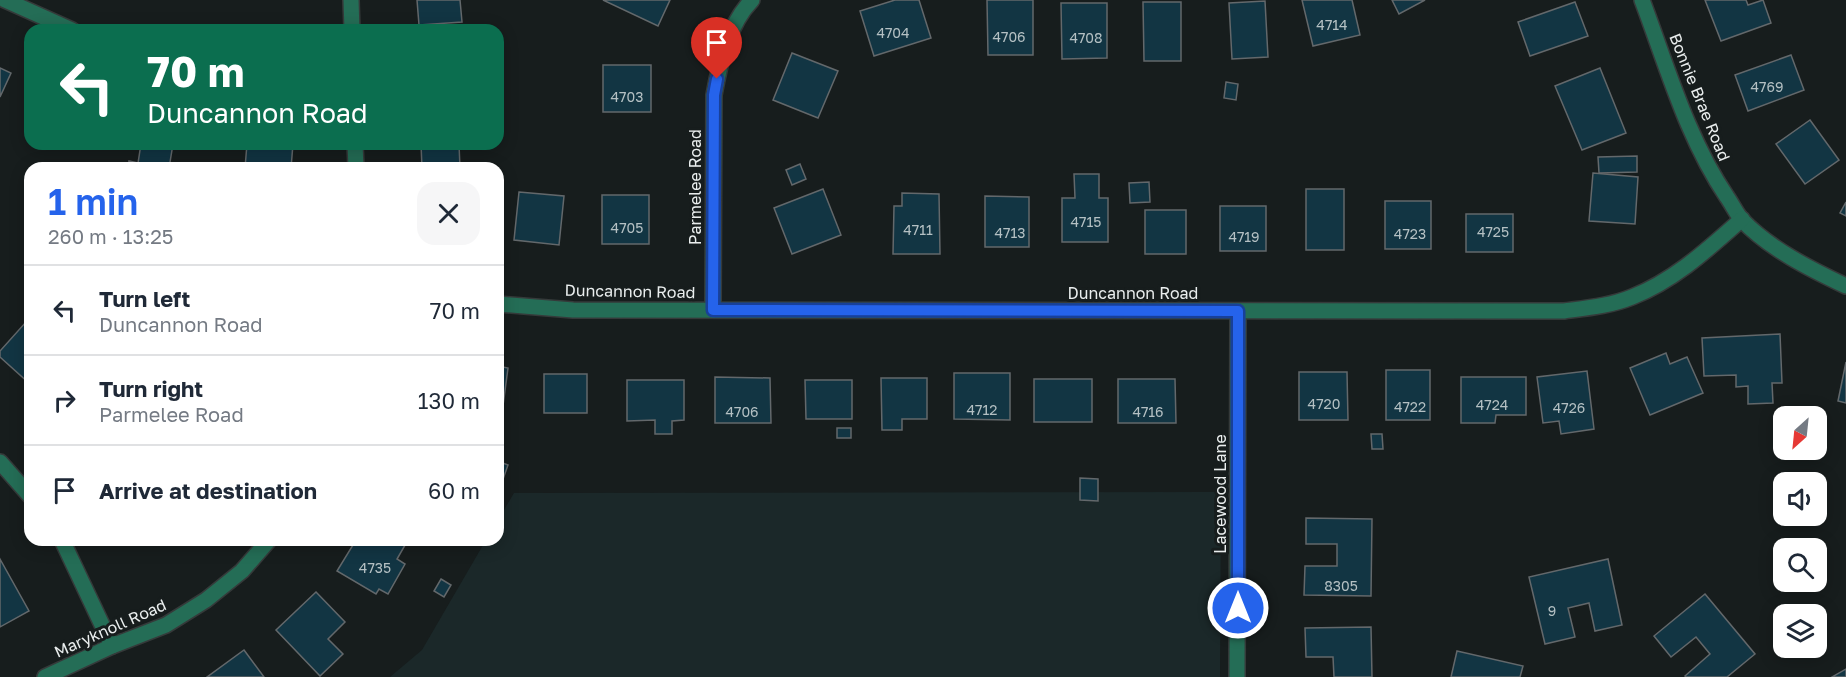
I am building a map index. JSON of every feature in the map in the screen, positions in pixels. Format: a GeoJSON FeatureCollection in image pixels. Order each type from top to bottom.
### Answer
{"type":"FeatureCollection","features":[{"type":"Feature","properties":{"kind":"street"},"geometry":{"type":"LineString","coordinates":[[5,0],[59,24]]}},
{"type":"Feature","properties":{"kind":"street"},"geometry":{"type":"LineString","coordinates":[[351,0],[352,24]]}},
{"type":"Feature","properties":{"kind":"street","name":"Parmelee Road"},"geometry":{"type":"LineString","coordinates":[[713,310],[714,95],[720,63],[732,30],[752,0]]}},
{"type":"Feature","properties":{"kind":"street","name":"Bonnie Brae Road"},"geometry":{"type":"LineString","coordinates":[[1642,0],[1689,125],[1713,177],[1742,219],[1777,248],[1846,286]]}},
{"type":"Feature","properties":{"kind":"street","name":"Duncannon Road"},"geometry":{"type":"LineString","coordinates":[[504,304],[573,310],[1564,311],[1600,307],[1632,297],[1662,282],[1691,263],[1742,219]]}},
{"type":"Feature","properties":{"kind":"street","name":"Lacewood Lane"},"geometry":{"type":"LineString","coordinates":[[1237,677],[1238,311]]}},
{"type":"Feature","properties":{"kind":"street"},"geometry":{"type":"LineString","coordinates":[[0,462],[24,489]]}},
{"type":"Feature","properties":{"kind":"street"},"geometry":{"type":"LineString","coordinates":[[65,546],[112,646]]}},
{"type":"Feature","properties":{"kind":"street","name":"Maryknoll Road"},"geometry":{"type":"LineString","coordinates":[[45,677],[112,646],[166,625],[206,600],[242,571],[264,546]]}},
{"type":"Feature","properties":{"kind":"shaded area"},"geometry":{"type":"Polygon","coordinates":[[[1221,492],[1220,677],[390,677],[422,650],[483,546],[504,546],[504,510],[514,493],[1221,492]]]}},
{"type":"Feature","properties":{"kind":"building"},"geometry":{"type":"Polygon","coordinates":[[[417,0],[460,0],[462,22],[419,24],[417,0]]]}},
{"type":"Feature","properties":{"kind":"building"},"geometry":{"type":"Polygon","coordinates":[[[603,0],[670,0],[658,26],[603,0]]]}},
{"type":"Feature","properties":{"kind":"building"},"geometry":{"type":"Polygon","coordinates":[[[895,0],[919,0],[931,38],[874,56],[860,11],[895,0]]]}},
{"type":"Feature","properties":{"kind":"building"},"geometry":{"type":"Polygon","coordinates":[[[987,0],[1033,0],[1033,55],[988,55],[987,0]]]}},
{"type":"Feature","properties":{"kind":"building"},"geometry":{"type":"Polygon","coordinates":[[[1302,0],[1352,0],[1360,35],[1313,46],[1302,0]]]}},
{"type":"Feature","properties":{"kind":"building"},"geometry":{"type":"Polygon","coordinates":[[[1392,0],[1425,0],[1399,14],[1392,0]]]}},
{"type":"Feature","properties":{"kind":"building"},"geometry":{"type":"Polygon","coordinates":[[[1705,0],[1746,0],[1748,5],[1763,0],[1771,23],[1721,41],[1705,0]]]}},
{"type":"Feature","properties":{"kind":"building"},"geometry":{"type":"Polygon","coordinates":[[[1265,1],[1268,57],[1232,59],[1229,3],[1265,1]]]}},
{"type":"Feature","properties":{"kind":"building"},"geometry":{"type":"Polygon","coordinates":[[[1143,2],[1181,2],[1181,61],[1144,61],[1143,2]]]}},
{"type":"Feature","properties":{"kind":"building"},"geometry":{"type":"Polygon","coordinates":[[[1575,2],[1588,36],[1530,56],[1518,22],[1575,2]]]}},
{"type":"Feature","properties":{"kind":"building"},"geometry":{"type":"Polygon","coordinates":[[[1061,3],[1107,3],[1107,58],[1062,59],[1061,3]]]}},
{"type":"Feature","properties":{"kind":"building"},"geometry":{"type":"Polygon","coordinates":[[[792,53],[838,71],[818,118],[773,100],[792,53]]]}},
{"type":"Feature","properties":{"kind":"building"},"geometry":{"type":"Polygon","coordinates":[[[1791,55],[1804,90],[1748,111],[1735,75],[1791,55]]]}},
{"type":"Feature","properties":{"kind":"building"},"geometry":{"type":"Polygon","coordinates":[[[603,65],[651,65],[651,112],[603,112],[603,65]]]}},
{"type":"Feature","properties":{"kind":"building"},"geometry":{"type":"Polygon","coordinates":[[[0,68],[11,73],[0,97],[0,68]]]}},
{"type":"Feature","properties":{"kind":"building"},"geometry":{"type":"Polygon","coordinates":[[[1600,68],[1626,133],[1582,150],[1555,86],[1600,68]]]}},
{"type":"Feature","properties":{"kind":"building"},"geometry":{"type":"Polygon","coordinates":[[[1226,82],[1238,84],[1236,100],[1224,98],[1226,82]]]}},
{"type":"Feature","properties":{"kind":"building"},"geometry":{"type":"Polygon","coordinates":[[[1810,120],[1839,160],[1805,184],[1776,144],[1810,120]]]}},
{"type":"Feature","properties":{"kind":"building"},"geometry":{"type":"Polygon","coordinates":[[[140,150],[172,150],[170,162],[138,162],[140,150]]]}},
{"type":"Feature","properties":{"kind":"building"},"geometry":{"type":"Polygon","coordinates":[[[246,150],[292,150],[292,162],[246,162],[246,150]]]}},
{"type":"Feature","properties":{"kind":"building"},"geometry":{"type":"Polygon","coordinates":[[[421,150],[459,150],[460,162],[422,162],[421,150]]]}},
{"type":"Feature","properties":{"kind":"building"},"geometry":{"type":"Polygon","coordinates":[[[1637,156],[1637,172],[1599,173],[1598,157],[1637,156]]]}},
{"type":"Feature","properties":{"kind":"building"},"geometry":{"type":"Polygon","coordinates":[[[800,164],[806,179],[792,185],[786,170],[800,164]]]}},
{"type":"Feature","properties":{"kind":"building"},"geometry":{"type":"Polygon","coordinates":[[[1593,173],[1638,177],[1635,224],[1589,221],[1593,173]]]}},
{"type":"Feature","properties":{"kind":"building"},"geometry":{"type":"Polygon","coordinates":[[[1074,174],[1099,174],[1099,198],[1108,198],[1108,242],[1062,242],[1062,198],[1075,198],[1074,174]]]}},
{"type":"Feature","properties":{"kind":"building"},"geometry":{"type":"Polygon","coordinates":[[[1149,182],[1150,202],[1130,203],[1129,183],[1149,182]]]}},
{"type":"Feature","properties":{"kind":"building"},"geometry":{"type":"Polygon","coordinates":[[[823,189],[841,235],[792,254],[774,208],[823,189]]]}},
{"type":"Feature","properties":{"kind":"building"},"geometry":{"type":"Polygon","coordinates":[[[1306,189],[1344,189],[1344,250],[1306,250],[1306,189]]]}},
{"type":"Feature","properties":{"kind":"building"},"geometry":{"type":"Polygon","coordinates":[[[519,192],[564,196],[559,245],[514,240],[519,192]]]}},
{"type":"Feature","properties":{"kind":"building"},"geometry":{"type":"Polygon","coordinates":[[[902,193],[939,194],[940,254],[893,254],[894,206],[902,206],[902,193]]]}},
{"type":"Feature","properties":{"kind":"building"},"geometry":{"type":"Polygon","coordinates":[[[602,195],[649,195],[649,244],[602,244],[602,195]]]}},
{"type":"Feature","properties":{"kind":"building"},"geometry":{"type":"Polygon","coordinates":[[[985,196],[1029,197],[1029,247],[985,247],[985,196]]]}},
{"type":"Feature","properties":{"kind":"building"},"geometry":{"type":"Polygon","coordinates":[[[1385,201],[1431,201],[1431,249],[1385,249],[1385,201]]]}},
{"type":"Feature","properties":{"kind":"building"},"geometry":{"type":"Polygon","coordinates":[[[1846,202],[1846,216],[1840,213],[1846,202]]]}},
{"type":"Feature","properties":{"kind":"building"},"geometry":{"type":"Polygon","coordinates":[[[1220,206],[1266,206],[1266,251],[1220,251],[1220,206]]]}},
{"type":"Feature","properties":{"kind":"building"},"geometry":{"type":"Polygon","coordinates":[[[1145,210],[1186,210],[1186,254],[1145,254],[1145,210]]]}},
{"type":"Feature","properties":{"kind":"building"},"geometry":{"type":"Polygon","coordinates":[[[1466,214],[1513,214],[1513,252],[1466,252],[1466,214]]]}},
{"type":"Feature","properties":{"kind":"building"},"geometry":{"type":"Polygon","coordinates":[[[24,324],[24,379],[0,357],[0,351],[24,324]]]}},
{"type":"Feature","properties":{"kind":"building"},"geometry":{"type":"Polygon","coordinates":[[[1780,334],[1782,383],[1772,383],[1773,403],[1748,404],[1748,386],[1736,387],[1736,375],[1704,376],[1702,338],[1780,334]]]}},
{"type":"Feature","properties":{"kind":"building"},"geometry":{"type":"Polygon","coordinates":[[[1666,353],[1670,364],[1687,357],[1703,393],[1650,415],[1630,368],[1666,353]]]}},
{"type":"Feature","properties":{"kind":"building"},"geometry":{"type":"Polygon","coordinates":[[[1846,362],[1846,403],[1838,401],[1846,362]]]}},
{"type":"Feature","properties":{"kind":"building"},"geometry":{"type":"Polygon","coordinates":[[[504,367],[508,368],[504,398],[504,367]]]}},
{"type":"Feature","properties":{"kind":"building"},"geometry":{"type":"Polygon","coordinates":[[[1386,370],[1430,370],[1430,420],[1386,420],[1386,370]]]}},
{"type":"Feature","properties":{"kind":"building"},"geometry":{"type":"Polygon","coordinates":[[[1587,371],[1594,429],[1561,434],[1559,421],[1543,423],[1537,377],[1587,371]]]}},
{"type":"Feature","properties":{"kind":"building"},"geometry":{"type":"Polygon","coordinates":[[[1299,372],[1347,372],[1348,420],[1299,420],[1299,372]]]}},
{"type":"Feature","properties":{"kind":"building"},"geometry":{"type":"Polygon","coordinates":[[[954,373],[1010,373],[1010,420],[954,419],[954,373]]]}},
{"type":"Feature","properties":{"kind":"building"},"geometry":{"type":"Polygon","coordinates":[[[544,374],[587,374],[587,413],[544,413],[544,374]]]}},
{"type":"Feature","properties":{"kind":"building"},"geometry":{"type":"Polygon","coordinates":[[[715,377],[770,378],[771,423],[715,423],[715,377]]]}},
{"type":"Feature","properties":{"kind":"building"},"geometry":{"type":"Polygon","coordinates":[[[1461,377],[1526,377],[1526,415],[1496,415],[1495,423],[1461,423],[1461,377]]]}},
{"type":"Feature","properties":{"kind":"building"},"geometry":{"type":"Polygon","coordinates":[[[881,378],[927,378],[927,419],[902,419],[902,430],[882,430],[881,378]]]}},
{"type":"Feature","properties":{"kind":"building"},"geometry":{"type":"Polygon","coordinates":[[[1034,379],[1092,379],[1092,422],[1034,422],[1034,379]]]}},
{"type":"Feature","properties":{"kind":"building"},"geometry":{"type":"Polygon","coordinates":[[[1118,379],[1175,379],[1176,423],[1118,423],[1118,379]]]}},
{"type":"Feature","properties":{"kind":"building"},"geometry":{"type":"Polygon","coordinates":[[[627,380],[684,380],[684,420],[672,421],[672,434],[655,434],[655,420],[627,421],[627,380]]]}},
{"type":"Feature","properties":{"kind":"building"},"geometry":{"type":"Polygon","coordinates":[[[805,380],[852,380],[852,419],[806,419],[805,380]]]}},
{"type":"Feature","properties":{"kind":"building"},"geometry":{"type":"Polygon","coordinates":[[[837,428],[851,428],[851,438],[837,438],[837,428]]]}},
{"type":"Feature","properties":{"kind":"building"},"geometry":{"type":"Polygon","coordinates":[[[1371,434],[1382,434],[1383,449],[1372,449],[1371,434]]]}},
{"type":"Feature","properties":{"kind":"building"},"geometry":{"type":"Polygon","coordinates":[[[504,464],[508,465],[504,476],[504,464]]]}},
{"type":"Feature","properties":{"kind":"building"},"geometry":{"type":"Polygon","coordinates":[[[1080,478],[1098,479],[1098,501],[1080,500],[1080,478]]]}},
{"type":"Feature","properties":{"kind":"building"},"geometry":{"type":"Polygon","coordinates":[[[1306,518],[1372,519],[1371,596],[1304,595],[1305,566],[1337,566],[1337,544],[1306,544],[1306,518]]]}},
{"type":"Feature","properties":{"kind":"building"},"geometry":{"type":"Polygon","coordinates":[[[352,546],[405,546],[397,559],[405,564],[388,594],[379,589],[376,594],[337,571],[352,546]]]}},
{"type":"Feature","properties":{"kind":"building"},"geometry":{"type":"Polygon","coordinates":[[[0,559],[29,611],[0,627],[0,559]]]}},
{"type":"Feature","properties":{"kind":"building"},"geometry":{"type":"Polygon","coordinates":[[[1608,559],[1622,625],[1595,631],[1589,603],[1568,608],[1575,637],[1545,644],[1529,577],[1608,559]]]}},
{"type":"Feature","properties":{"kind":"building"},"geometry":{"type":"Polygon","coordinates":[[[441,579],[451,585],[444,597],[434,591],[441,579]]]}},
{"type":"Feature","properties":{"kind":"building"},"geometry":{"type":"Polygon","coordinates":[[[316,592],[345,622],[328,639],[343,654],[320,676],[276,630],[316,592]]]}},
{"type":"Feature","properties":{"kind":"building"},"geometry":{"type":"Polygon","coordinates":[[[1705,594],[1755,654],[1727,677],[1686,677],[1710,654],[1696,637],[1671,657],[1654,636],[1705,594]]]}},
{"type":"Feature","properties":{"kind":"building"},"geometry":{"type":"Polygon","coordinates":[[[1371,627],[1372,677],[1334,677],[1333,657],[1306,657],[1305,628],[1371,627]]]}},
{"type":"Feature","properties":{"kind":"building"},"geometry":{"type":"Polygon","coordinates":[[[244,650],[264,677],[207,677],[244,650]]]}},
{"type":"Feature","properties":{"kind":"building"},"geometry":{"type":"Polygon","coordinates":[[[1457,651],[1523,666],[1520,677],[1451,677],[1457,651]]]}},
{"type":"Feature","properties":{"kind":"building"},"geometry":{"type":"Polygon","coordinates":[[[1846,669],[1846,677],[1832,677],[1846,669]]]}},
{"type":"Feature","properties":{"kind":"route"},"geometry":{"type":"LineString","coordinates":[[717,79],[714,95],[713,310],[1238,311],[1238,608]]}}]}
